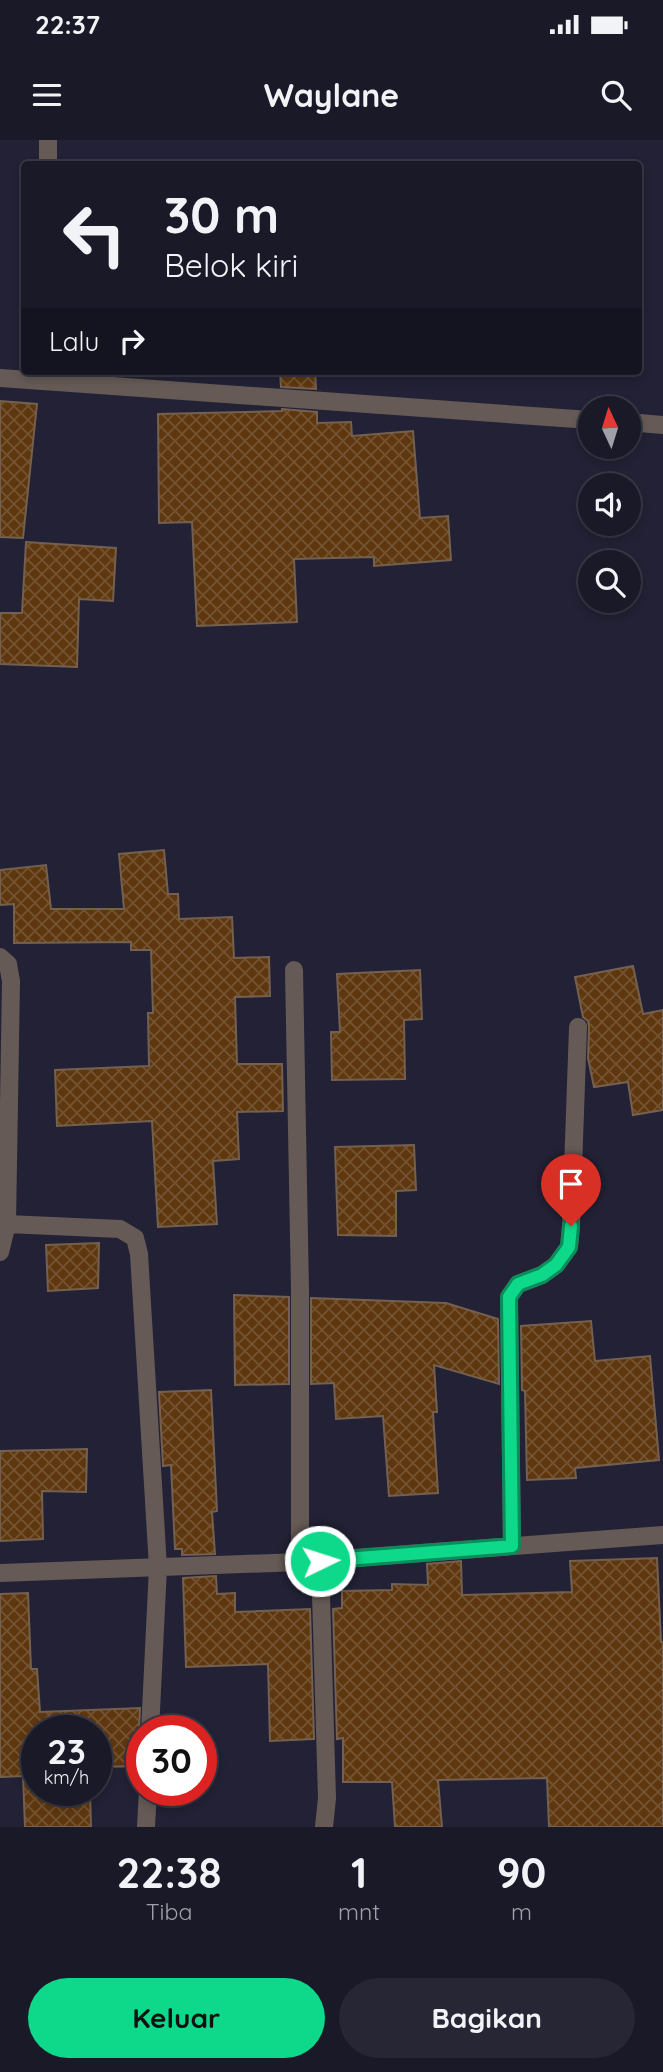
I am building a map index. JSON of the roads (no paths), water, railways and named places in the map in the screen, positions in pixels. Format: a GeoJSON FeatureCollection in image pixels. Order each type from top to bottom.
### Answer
{"type":"FeatureCollection","features":[{"type":"Feature","properties":{"kind":"street"},"geometry":{"type":"LineString","coordinates":[[48,140],[48,161]]}},
{"type":"Feature","properties":{"kind":"street"},"geometry":{"type":"LineString","coordinates":[[0,378],[50,376],[578,418]]}},
{"type":"Feature","properties":{"kind":"street"},"geometry":{"type":"LineString","coordinates":[[641,423],[663,425]]}},
{"type":"Feature","properties":{"kind":"street"},"geometry":{"type":"LineString","coordinates":[[0,957],[8,964],[11,981],[7,1224],[0,1252]]}},
{"type":"Feature","properties":{"kind":"street"},"geometry":{"type":"LineString","coordinates":[[294,970],[300,1290],[300,1562]]}},
{"type":"Feature","properties":{"kind":"street"},"geometry":{"type":"LineString","coordinates":[[512,1546],[509,1297],[518,1284],[542,1275],[556,1265],[569,1247],[578,1027]]}},
{"type":"Feature","properties":{"kind":"street"},"geometry":{"type":"LineString","coordinates":[[7,1224],[120,1229],[135,1238],[139,1254],[158,1567],[151,1715]]}},
{"type":"Feature","properties":{"kind":"street"},"geometry":{"type":"LineString","coordinates":[[0,1573],[320,1561],[663,1535]]}},
{"type":"Feature","properties":{"kind":"street"},"geometry":{"type":"LineString","coordinates":[[320,1561],[327,1798],[324,1827]]}},
{"type":"Feature","properties":{"kind":"street"},"geometry":{"type":"LineString","coordinates":[[146,1827],[147,1806]]}}]}
